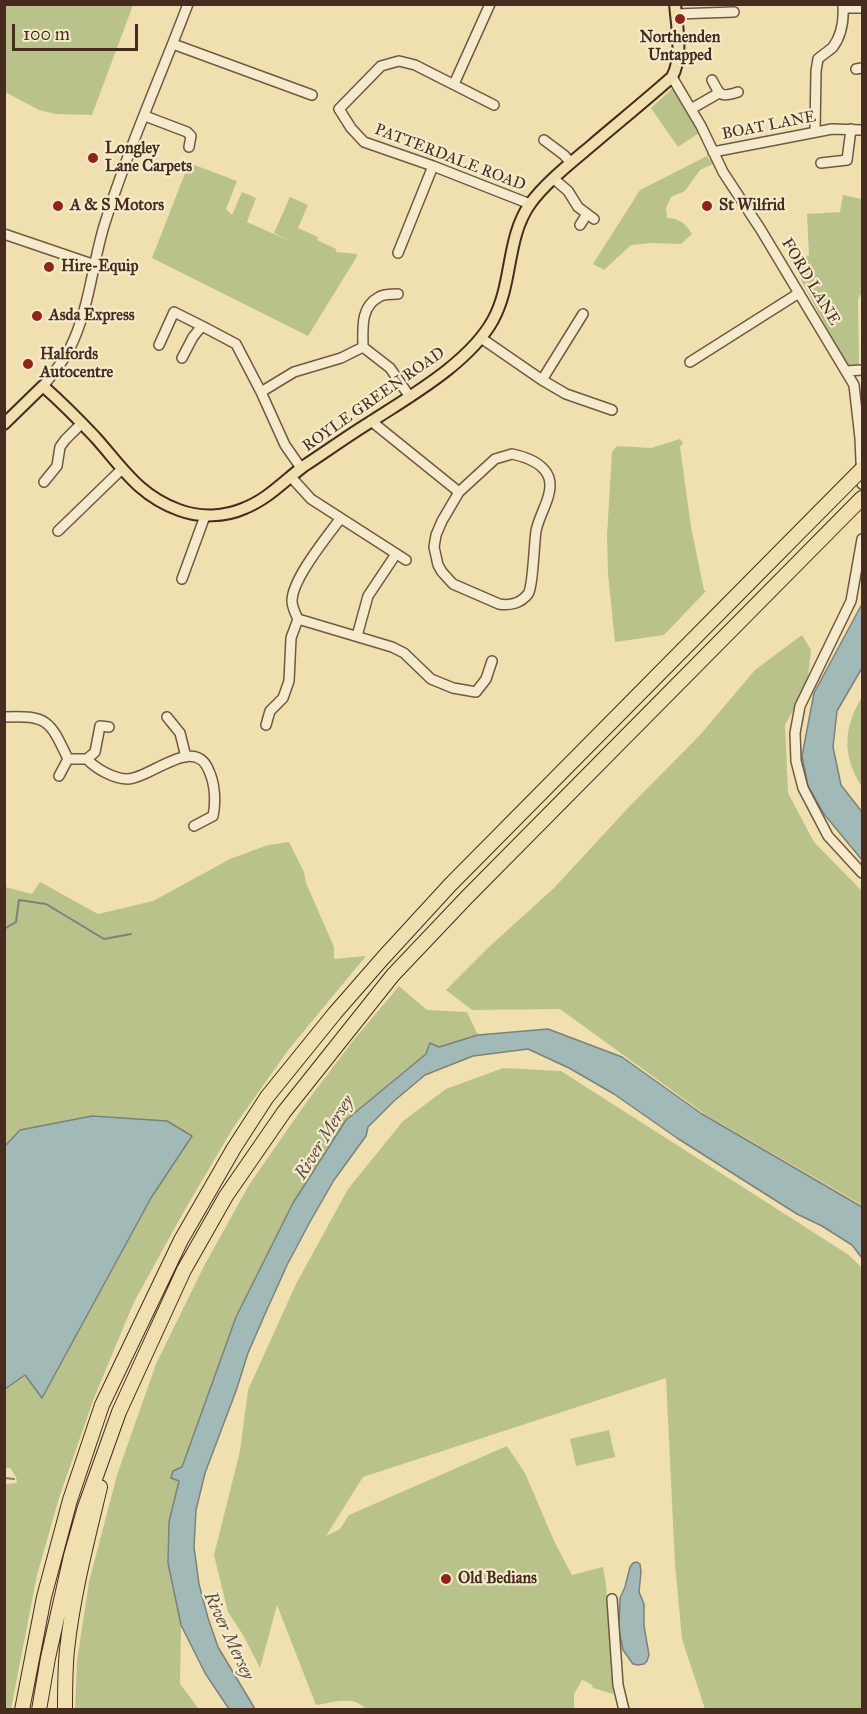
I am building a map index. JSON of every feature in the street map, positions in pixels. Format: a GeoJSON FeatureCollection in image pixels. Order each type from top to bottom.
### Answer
{"type":"FeatureCollection","features":[{"type":"Feature","properties":{"kind":"highway"},"geometry":{"type":"LineString","coordinates":[[23,1702],[44,1597],[70,1500],[102,1405],[181,1240],[234,1148],[267,1097],[335,1013],[450,885],[862,469]]}},
{"type":"Feature","properties":{"kind":"highway"},"geometry":{"type":"LineString","coordinates":[[39,1710],[71,1556],[85,1507],[119,1412],[184,1270],[226,1196],[291,1103],[393,975],[467,897],[862,498]]}},
{"type":"Feature","properties":{"kind":"highway"},"geometry":{"type":"LineString","coordinates":[[65,1710],[67,1651],[75,1596],[119,1412]]}},
{"type":"Feature","properties":{"kind":"main road"},"geometry":{"type":"LineString","coordinates":[[672,77],[678,58],[676,9]]}},
{"type":"Feature","properties":{"kind":"main road","name":"ROYLE GREEN ROAD"},"geometry":{"type":"LineString","coordinates":[[43,386],[82,423],[137,485],[153,498],[180,510],[205,516],[246,508],[259,501],[301,468],[410,397],[462,357],[481,338],[493,320],[501,299],[515,234],[530,204],[554,178],[672,77]]}},
{"type":"Feature","properties":{"kind":"main road"},"geometry":{"type":"LineString","coordinates":[[4,424],[43,386]]}},
{"type":"Feature","properties":{"kind":"street"},"geometry":{"type":"LineString","coordinates":[[43,386],[75,338],[104,227],[124,167],[189,4]]}},
{"type":"Feature","properties":{"kind":"street"},"geometry":{"type":"LineString","coordinates":[[490,4],[453,84],[494,105]]}},
{"type":"Feature","properties":{"kind":"street"},"geometry":{"type":"LineString","coordinates":[[815,132],[818,59],[833,46],[842,29],[843,6],[862,8]]}},
{"type":"Feature","properties":{"kind":"street"},"geometry":{"type":"LineString","coordinates":[[676,9],[734,12]]}},
{"type":"Feature","properties":{"kind":"street"},"geometry":{"type":"LineString","coordinates":[[173,44],[312,95]]}},
{"type":"Feature","properties":{"kind":"street","name":"PATTERDALE ROAD"},"geometry":{"type":"LineString","coordinates":[[453,84],[415,65],[399,61],[381,66],[339,109],[351,128],[364,142],[530,204]]}},
{"type":"Feature","properties":{"kind":"street","name":"FORD LANE"},"geometry":{"type":"LineString","coordinates":[[672,77],[723,172],[854,385],[862,484]]}},
{"type":"Feature","properties":{"kind":"street"},"geometry":{"type":"LineString","coordinates":[[712,80],[719,93],[725,96],[738,92]]}},
{"type":"Feature","properties":{"kind":"street"},"geometry":{"type":"LineString","coordinates":[[691,109],[719,93]]}},
{"type":"Feature","properties":{"kind":"street"},"geometry":{"type":"LineString","coordinates":[[145,116],[188,132],[191,136],[189,147]]}},
{"type":"Feature","properties":{"kind":"street","name":"BOAT LANE"},"geometry":{"type":"LineString","coordinates":[[713,152],[832,129],[862,130]]}},
{"type":"Feature","properties":{"kind":"street"},"geometry":{"type":"LineString","coordinates":[[821,163],[847,160],[851,129]]}},
{"type":"Feature","properties":{"kind":"street"},"geometry":{"type":"LineString","coordinates":[[544,140],[564,154],[571,163]]}},
{"type":"Feature","properties":{"kind":"street"},"geometry":{"type":"LineString","coordinates":[[398,253],[433,166]]}},
{"type":"Feature","properties":{"kind":"street"},"geometry":{"type":"LineString","coordinates":[[554,178],[568,191],[578,207],[590,216],[580,225]]}},
{"type":"Feature","properties":{"kind":"street"},"geometry":{"type":"LineString","coordinates":[[4,234],[95,265]]}},
{"type":"Feature","properties":{"kind":"street"},"geometry":{"type":"LineString","coordinates":[[363,346],[366,308],[385,290],[398,294]]}},
{"type":"Feature","properties":{"kind":"street"},"geometry":{"type":"LineString","coordinates":[[690,362],[799,293]]}},
{"type":"Feature","properties":{"kind":"street"},"geometry":{"type":"LineString","coordinates":[[159,345],[174,312],[236,344],[285,445],[301,468]]}},
{"type":"Feature","properties":{"kind":"street"},"geometry":{"type":"LineString","coordinates":[[542,380],[583,314]]}},
{"type":"Feature","properties":{"kind":"street"},"geometry":{"type":"LineString","coordinates":[[182,358],[193,337],[202,326]]}},
{"type":"Feature","properties":{"kind":"street"},"geometry":{"type":"LineString","coordinates":[[481,338],[566,394],[612,410]]}},
{"type":"Feature","properties":{"kind":"street"},"geometry":{"type":"LineString","coordinates":[[261,392],[294,372],[341,358],[363,346]]}},
{"type":"Feature","properties":{"kind":"street"},"geometry":{"type":"LineString","coordinates":[[363,346],[390,368],[410,397]]}},
{"type":"Feature","properties":{"kind":"street"},"geometry":{"type":"LineString","coordinates":[[846,371],[862,370]]}},
{"type":"Feature","properties":{"kind":"street"},"geometry":{"type":"LineString","coordinates":[[371,422],[459,492]]}},
{"type":"Feature","properties":{"kind":"street"},"geometry":{"type":"LineString","coordinates":[[44,482],[61,469],[60,447],[82,423]]}},
{"type":"Feature","properties":{"kind":"street"},"geometry":{"type":"LineString","coordinates":[[504,455],[520,456],[534,461],[547,474],[550,487],[537,526],[530,592],[519,601],[507,605],[499,604],[453,584],[442,572],[436,555],[436,535],[459,492],[495,459],[504,455]]}},
{"type":"Feature","properties":{"kind":"street"},"geometry":{"type":"LineString","coordinates":[[58,531],[122,469]]}},
{"type":"Feature","properties":{"kind":"street"},"geometry":{"type":"LineString","coordinates":[[291,477],[311,499],[406,560]]}},
{"type":"Feature","properties":{"kind":"street"},"geometry":{"type":"LineString","coordinates":[[182,579],[205,516]]}},
{"type":"Feature","properties":{"kind":"street"},"geometry":{"type":"LineString","coordinates":[[266,725],[270,711],[283,698],[289,681],[291,639],[298,619],[291,600],[294,590],[308,564],[340,519]]}},
{"type":"Feature","properties":{"kind":"street"},"geometry":{"type":"LineString","coordinates":[[862,539],[851,601],[800,706],[795,734],[796,762],[803,788],[828,836],[862,873]]}},
{"type":"Feature","properties":{"kind":"street"},"geometry":{"type":"LineString","coordinates":[[357,636],[368,596],[396,554]]}},
{"type":"Feature","properties":{"kind":"street"},"geometry":{"type":"LineString","coordinates":[[298,619],[392,647],[404,653],[431,679],[453,688],[476,692],[486,679],[492,661]]}},
{"type":"Feature","properties":{"kind":"street"},"geometry":{"type":"LineString","coordinates":[[4,717],[36,717],[45,722],[58,739],[68,759]]}},
{"type":"Feature","properties":{"kind":"street"},"geometry":{"type":"LineString","coordinates":[[167,717],[180,733],[186,757]]}},
{"type":"Feature","properties":{"kind":"street"},"geometry":{"type":"LineString","coordinates":[[68,759],[87,759],[95,752],[100,726],[109,727]]}},
{"type":"Feature","properties":{"kind":"street"},"geometry":{"type":"LineString","coordinates":[[87,759],[110,774],[129,779],[186,757],[195,756],[203,760],[211,776],[216,804],[213,816],[194,826]]}},
{"type":"Feature","properties":{"kind":"street"},"geometry":{"type":"LineString","coordinates":[[59,776],[68,759]]}},
{"type":"Feature","properties":{"kind":"street"},"geometry":{"type":"LineString","coordinates":[[612,1599],[618,1684],[624,1710]]}},
{"type":"Feature","properties":{"kind":"green space"},"geometry":{"type":"Polygon","coordinates":[[[4,5],[133,5],[92,115],[56,114],[39,110],[5,92],[4,5]]]}},
{"type":"Feature","properties":{"kind":"green space"},"geometry":{"type":"Polygon","coordinates":[[[675,86],[699,133],[678,147],[651,108],[675,86]]]}},
{"type":"Feature","properties":{"kind":"green space"},"geometry":{"type":"Polygon","coordinates":[[[707,156],[713,164],[700,170],[685,191],[671,197],[666,208],[667,218],[682,222],[692,234],[681,244],[631,245],[604,270],[593,264],[640,190],[707,156]]]}},
{"type":"Feature","properties":{"kind":"green space"},"geometry":{"type":"Polygon","coordinates":[[[189,163],[237,181],[226,209],[232,215],[242,192],[256,198],[247,222],[292,242],[274,233],[290,197],[308,205],[298,228],[318,237],[317,240],[336,249],[336,252],[357,254],[308,336],[152,258],[189,163]]]}},
{"type":"Feature","properties":{"kind":"green space"},"geometry":{"type":"Polygon","coordinates":[[[843,195],[862,199],[862,292],[858,299],[859,365],[847,366],[793,265],[809,255],[807,214],[840,212],[843,195]]]}},
{"type":"Feature","properties":{"kind":"green space"},"geometry":{"type":"Polygon","coordinates":[[[680,439],[683,443],[680,447],[691,527],[706,591],[664,635],[615,642],[608,574],[607,535],[612,452],[617,446],[651,448],[680,439]]]}},
{"type":"Feature","properties":{"kind":"green space"},"geometry":{"type":"Polygon","coordinates":[[[802,635],[811,650],[807,686],[785,725],[788,793],[814,842],[862,890],[862,1205],[706,1115],[560,1009],[472,1010],[446,990],[554,888],[700,735],[755,670],[802,635]]]}},
{"type":"Feature","properties":{"kind":"green space"},"geometry":{"type":"Polygon","coordinates":[[[862,697],[862,787],[851,764],[847,742],[851,720],[862,697]]]}},
{"type":"Feature","properties":{"kind":"green space"},"geometry":{"type":"Polygon","coordinates":[[[289,842],[304,872],[306,883],[334,947],[334,959],[366,956],[289,1049],[233,1128],[134,1302],[94,1398],[59,1498],[37,1575],[11,1709],[5,1710],[5,1484],[17,1483],[10,1468],[4,1468],[5,887],[32,894],[40,882],[98,914],[153,901],[230,859],[268,845],[289,842]]]}},
{"type":"Feature","properties":{"kind":"green space"},"geometry":{"type":"Polygon","coordinates":[[[399,986],[427,1010],[467,1012],[478,1035],[439,1047],[430,1044],[426,1054],[346,1120],[293,1203],[236,1317],[182,1467],[173,1471],[179,1481],[169,1522],[168,1563],[181,1625],[180,1684],[199,1709],[75,1710],[77,1661],[89,1582],[117,1475],[156,1364],[204,1266],[249,1185],[308,1100],[399,986]]]}},
{"type":"Feature","properties":{"kind":"green space"},"geometry":{"type":"Polygon","coordinates":[[[503,1068],[561,1071],[849,1255],[862,1268],[862,1709],[705,1709],[682,1639],[675,1565],[666,1378],[363,1477],[326,1536],[340,1529],[349,1515],[507,1446],[525,1473],[555,1543],[572,1575],[603,1567],[613,1671],[615,1672],[613,1694],[593,1688],[591,1684],[582,1680],[574,1694],[574,1709],[366,1710],[356,1702],[350,1701],[316,1705],[277,1605],[260,1668],[228,1612],[214,1555],[240,1451],[248,1390],[296,1284],[348,1189],[403,1121],[446,1089],[503,1068]]]}},
{"type":"Feature","properties":{"kind":"green space"},"geometry":{"type":"Polygon","coordinates":[[[609,1430],[615,1457],[576,1466],[570,1439],[609,1430]]]}},
{"type":"Feature","properties":{"kind":"water"},"geometry":{"type":"Polygon","coordinates":[[[862,604],[862,668],[837,711],[833,747],[841,785],[862,812],[862,860],[824,814],[808,786],[802,756],[814,693],[862,604]]]}},
{"type":"Feature","properties":{"kind":"water"},"geometry":{"type":"Polygon","coordinates":[[[548,1029],[622,1057],[702,1114],[862,1207],[862,1258],[852,1245],[822,1226],[797,1214],[677,1138],[614,1094],[569,1068],[528,1049],[473,1056],[425,1075],[368,1127],[366,1136],[334,1180],[311,1220],[287,1265],[248,1353],[205,1473],[196,1510],[194,1547],[199,1584],[218,1647],[255,1709],[229,1709],[205,1673],[181,1625],[168,1563],[169,1522],[179,1481],[171,1478],[173,1471],[182,1467],[236,1317],[293,1203],[346,1120],[426,1054],[430,1043],[439,1047],[478,1035],[548,1029]]]}},
{"type":"Feature","properties":{"kind":"water"},"geometry":{"type":"Polygon","coordinates":[[[92,1116],[167,1121],[192,1136],[151,1198],[42,1398],[25,1375],[5,1389],[5,1146],[20,1130],[92,1116]]]}},
{"type":"Feature","properties":{"kind":"water"},"geometry":{"type":"Polygon","coordinates":[[[637,1562],[640,1564],[639,1592],[644,1604],[644,1626],[649,1655],[644,1664],[638,1665],[633,1664],[623,1650],[619,1630],[620,1598],[630,1567],[637,1562]]]}},
{"type":"Feature","properties":{"kind":"waterway"},"geometry":{"type":"LineString","coordinates":[[4,929],[16,922],[19,900],[46,904],[104,939],[131,934]]}},
{"type":"Feature","properties":{"kind":"waterway"},"geometry":{"type":"LineString","coordinates":[[4,1478],[14,1479]]}},
{"type":"Feature","properties":{"kind":"place","name":"Northenden Untapped"},"geometry":{"type":"Point","coordinates":[680,19]}},
{"type":"Feature","properties":{"kind":"place","name":"Longley Lane Carpets"},"geometry":{"type":"Point","coordinates":[93,158]}},
{"type":"Feature","properties":{"kind":"place","name":"A & S Motors"},"geometry":{"type":"Point","coordinates":[58,206]}},
{"type":"Feature","properties":{"kind":"place","name":"St Wilfrid"},"geometry":{"type":"Point","coordinates":[707,206]}},
{"type":"Feature","properties":{"kind":"place","name":"Hire-Equip"},"geometry":{"type":"Point","coordinates":[49,267]}},
{"type":"Feature","properties":{"kind":"place","name":"Asda Express"},"geometry":{"type":"Point","coordinates":[37,316]}},
{"type":"Feature","properties":{"kind":"place","name":"Halfords Autocentre"},"geometry":{"type":"Point","coordinates":[28,364]}},
{"type":"Feature","properties":{"kind":"place","name":"Old Bedians"},"geometry":{"type":"Point","coordinates":[446,1579]}},
{"type":"Feature","properties":{"kind":"water label","name":"River Mersey"},"geometry":{"type":"Point","coordinates":[325,1138]}},
{"type":"Feature","properties":{"kind":"water label","name":"River Mersey"},"geometry":{"type":"Point","coordinates":[228,1636]}}]}
